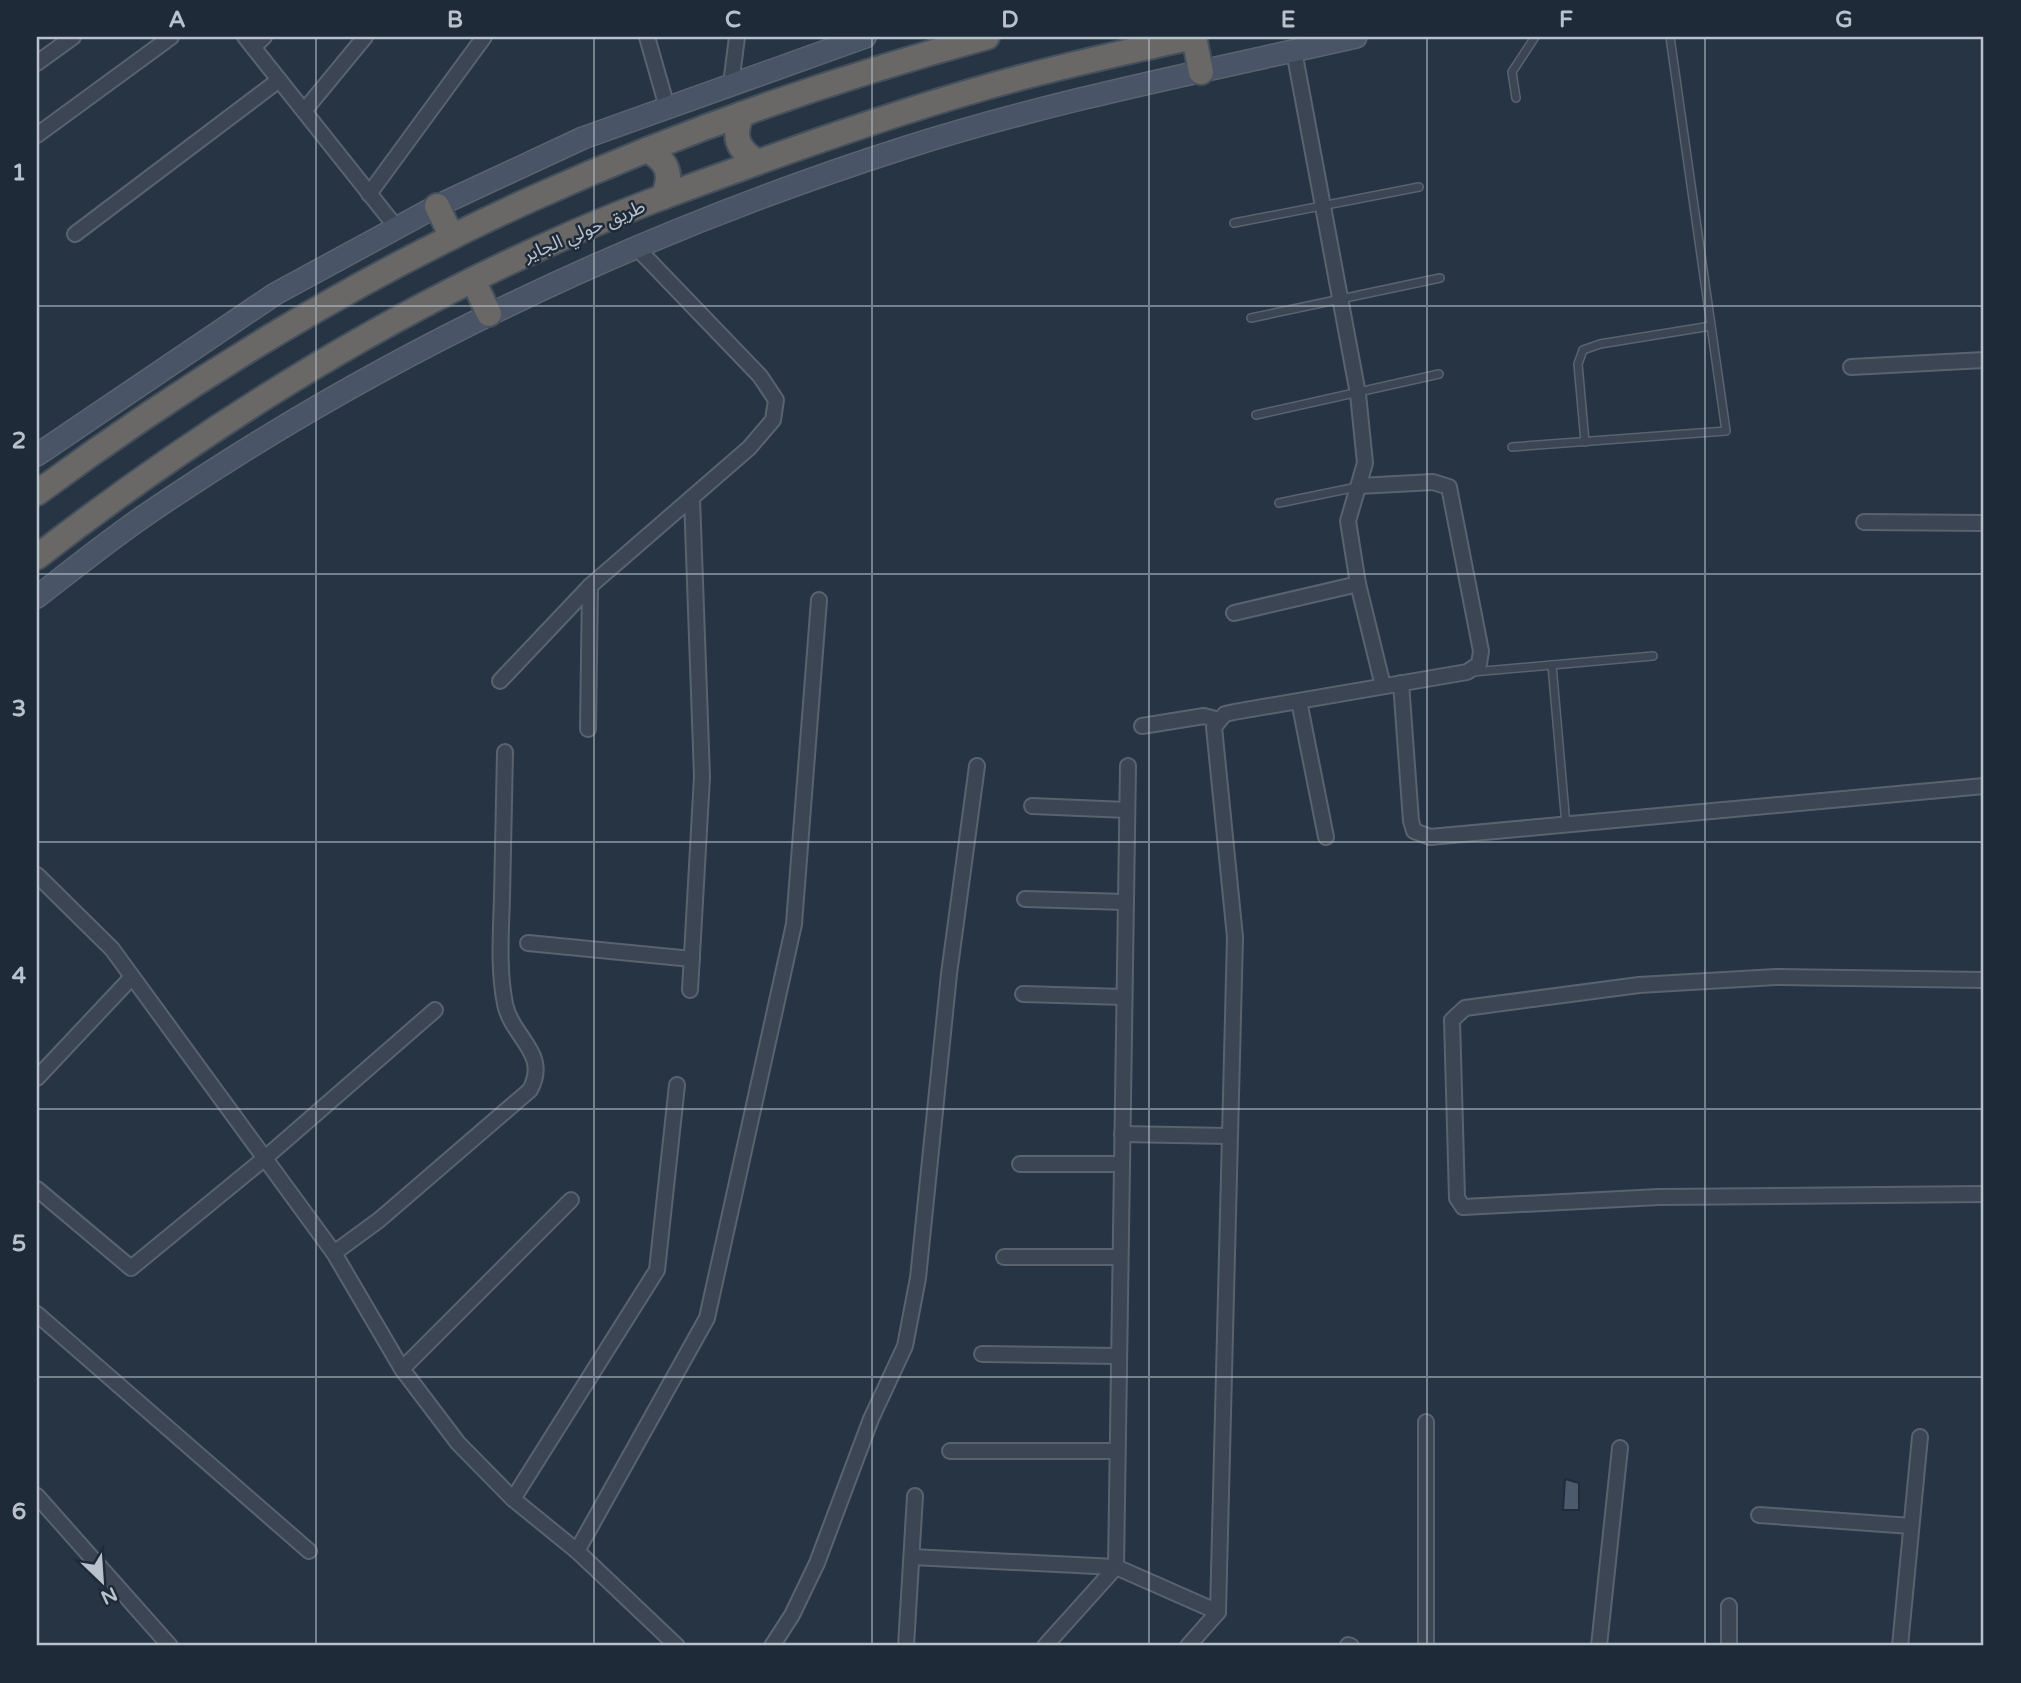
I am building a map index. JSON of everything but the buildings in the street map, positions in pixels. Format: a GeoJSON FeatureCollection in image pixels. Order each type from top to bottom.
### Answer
{"type":"FeatureCollection","features":[{"type":"Feature","properties":{"kind":"highway"},"geometry":{"type":"LineString","coordinates":[[37,493],[118,433],[210,375],[452,237],[535,197],[742,114],[845,78],[988,37]]}},
{"type":"Feature","properties":{"kind":"highway"},"geometry":{"type":"LineString","coordinates":[[1193,37],[1201,72]]}},
{"type":"Feature","properties":{"kind":"highway","name":"طريق حولي الجاير"},"geometry":{"type":"LineString","coordinates":[[37,556],[146,477],[248,410],[472,280],[552,242],[663,197],[861,125],[972,91],[1193,37]]}},
{"type":"Feature","properties":{"kind":"highway"},"geometry":{"type":"LineString","coordinates":[[742,114],[736,128],[737,142],[745,155],[758,162]]}},
{"type":"Feature","properties":{"kind":"highway"},"geometry":{"type":"LineString","coordinates":[[647,150],[660,157],[668,169],[669,184],[663,197]]}},
{"type":"Feature","properties":{"kind":"highway"},"geometry":{"type":"LineString","coordinates":[[437,206],[452,237]]}},
{"type":"Feature","properties":{"kind":"highway"},"geometry":{"type":"LineString","coordinates":[[472,280],[489,314]]}},
{"type":"Feature","properties":{"kind":"main road"},"geometry":{"type":"LineString","coordinates":[[37,455],[275,294],[437,206],[583,138],[865,37]]}},
{"type":"Feature","properties":{"kind":"main road"},"geometry":{"type":"LineString","coordinates":[[37,597],[145,515],[247,450],[489,314],[635,246],[789,186],[907,147],[994,122],[1356,37]]}},
{"type":"Feature","properties":{"kind":"street"},"geometry":{"type":"LineString","coordinates":[[37,63],[73,37]]}},
{"type":"Feature","properties":{"kind":"street"},"geometry":{"type":"LineString","coordinates":[[37,135],[171,37]]}},
{"type":"Feature","properties":{"kind":"street"},"geometry":{"type":"LineString","coordinates":[[264,37],[249,42],[396,227]]}},
{"type":"Feature","properties":{"kind":"street"},"geometry":{"type":"LineString","coordinates":[[303,111],[365,37]]}},
{"type":"Feature","properties":{"kind":"street"},"geometry":{"type":"LineString","coordinates":[[369,194],[484,37]]}},
{"type":"Feature","properties":{"kind":"street"},"geometry":{"type":"LineString","coordinates":[[647,37],[667,107]]}},
{"type":"Feature","properties":{"kind":"street"},"geometry":{"type":"LineString","coordinates":[[731,84],[737,37]]}},
{"type":"Feature","properties":{"kind":"street"},"geometry":{"type":"LineString","coordinates":[[1294,51],[1358,394],[1365,448],[1359,486],[1352,501],[1348,521],[1358,584],[1382,687]]}},
{"type":"Feature","properties":{"kind":"street"},"geometry":{"type":"LineString","coordinates":[[75,234],[279,80]]}},
{"type":"Feature","properties":{"kind":"street"},"geometry":{"type":"LineString","coordinates":[[500,681],[590,586],[749,448],[773,420],[776,400],[760,376],[635,246]]}},
{"type":"Feature","properties":{"kind":"street"},"geometry":{"type":"LineString","coordinates":[[1851,367],[1984,360]]}},
{"type":"Feature","properties":{"kind":"street"},"geometry":{"type":"LineString","coordinates":[[1142,726],[1204,716],[1219,720],[1234,712],[1467,672],[1479,664],[1481,651],[1449,486],[1433,482],[1359,486]]}},
{"type":"Feature","properties":{"kind":"street"},"geometry":{"type":"LineString","coordinates":[[690,990],[702,777],[692,498]]}},
{"type":"Feature","properties":{"kind":"street"},"geometry":{"type":"LineString","coordinates":[[1864,522],[1984,523]]}},
{"type":"Feature","properties":{"kind":"street"},"geometry":{"type":"LineString","coordinates":[[1234,613],[1358,584]]}},
{"type":"Feature","properties":{"kind":"street"},"geometry":{"type":"LineString","coordinates":[[588,729],[590,586]]}},
{"type":"Feature","properties":{"kind":"street"},"geometry":{"type":"LineString","coordinates":[[577,1551],[707,1318],[794,924],[819,600]]}},
{"type":"Feature","properties":{"kind":"street"},"geometry":{"type":"LineString","coordinates":[[1401,684],[1415,831],[1430,837],[1984,786]]}},
{"type":"Feature","properties":{"kind":"street"},"geometry":{"type":"LineString","coordinates":[[1299,701],[1326,837]]}},
{"type":"Feature","properties":{"kind":"street"},"geometry":{"type":"LineString","coordinates":[[1188,1646],[1218,1612],[1235,937],[1214,736],[1219,720]]}},
{"type":"Feature","properties":{"kind":"street"},"geometry":{"type":"LineString","coordinates":[[334,1253],[441,1169],[530,1090],[537,1077],[538,1068],[534,1057],[508,1016],[500,978],[505,752]]}},
{"type":"Feature","properties":{"kind":"street"},"geometry":{"type":"LineString","coordinates":[[772,1646],[817,1563],[871,1419],[905,1346],[918,1278],[949,975],[977,766]]}},
{"type":"Feature","properties":{"kind":"street"},"geometry":{"type":"LineString","coordinates":[[1045,1646],[1116,1567],[1128,766]]}},
{"type":"Feature","properties":{"kind":"street"},"geometry":{"type":"LineString","coordinates":[[1032,806],[1127,810]]}},
{"type":"Feature","properties":{"kind":"street"},"geometry":{"type":"LineString","coordinates":[[37,875],[112,949],[334,1253],[402,1369],[458,1443],[513,1499],[577,1551],[677,1646]]}},
{"type":"Feature","properties":{"kind":"street"},"geometry":{"type":"LineString","coordinates":[[1026,899],[1126,902]]}},
{"type":"Feature","properties":{"kind":"street"},"geometry":{"type":"LineString","coordinates":[[528,943],[692,959]]}},
{"type":"Feature","properties":{"kind":"street"},"geometry":{"type":"LineString","coordinates":[[37,1078],[132,976]]}},
{"type":"Feature","properties":{"kind":"street"},"geometry":{"type":"LineString","coordinates":[[1984,981],[1776,977],[1639,985],[1465,1008],[1452,1020],[1457,1198],[1463,1207],[1659,1197],[1984,1194]]}},
{"type":"Feature","properties":{"kind":"street"},"geometry":{"type":"LineString","coordinates":[[1023,994],[1124,998]]}},
{"type":"Feature","properties":{"kind":"street"},"geometry":{"type":"LineString","coordinates":[[37,1189],[131,1268],[265,1158],[435,1010]]}},
{"type":"Feature","properties":{"kind":"street"},"geometry":{"type":"LineString","coordinates":[[513,1499],[657,1270],[677,1086]]}},
{"type":"Feature","properties":{"kind":"street"},"geometry":{"type":"LineString","coordinates":[[1122,1135],[1228,1136]]}},
{"type":"Feature","properties":{"kind":"street"},"geometry":{"type":"LineString","coordinates":[[1020,1164],[1122,1164]]}},
{"type":"Feature","properties":{"kind":"street"},"geometry":{"type":"LineString","coordinates":[[402,1369],[571,1200]]}},
{"type":"Feature","properties":{"kind":"street"},"geometry":{"type":"LineString","coordinates":[[1004,1256],[1120,1257]]}},
{"type":"Feature","properties":{"kind":"street"},"geometry":{"type":"LineString","coordinates":[[37,1314],[309,1551]]}},
{"type":"Feature","properties":{"kind":"street"},"geometry":{"type":"LineString","coordinates":[[982,1354],[1119,1356]]}},
{"type":"Feature","properties":{"kind":"street"},"geometry":{"type":"LineString","coordinates":[[1426,1422],[1426,1646]]}},
{"type":"Feature","properties":{"kind":"street"},"geometry":{"type":"LineString","coordinates":[[1900,1646],[1920,1437]]}},
{"type":"Feature","properties":{"kind":"street"},"geometry":{"type":"LineString","coordinates":[[1600,1646],[1620,1448]]}},
{"type":"Feature","properties":{"kind":"street"},"geometry":{"type":"LineString","coordinates":[[950,1451],[1117,1451]]}},
{"type":"Feature","properties":{"kind":"street"},"geometry":{"type":"LineString","coordinates":[[37,1496],[170,1646]]}},
{"type":"Feature","properties":{"kind":"street"},"geometry":{"type":"LineString","coordinates":[[906,1646],[915,1496]]}},
{"type":"Feature","properties":{"kind":"street"},"geometry":{"type":"LineString","coordinates":[[1759,1515],[1911,1526]]}},
{"type":"Feature","properties":{"kind":"street"},"geometry":{"type":"LineString","coordinates":[[912,1557],[1116,1567],[1218,1612]]}},
{"type":"Feature","properties":{"kind":"street"},"geometry":{"type":"LineString","coordinates":[[1729,1606],[1729,1646]]}},
{"type":"Feature","properties":{"kind":"lane"},"geometry":{"type":"LineString","coordinates":[[1516,98],[1512,72],[1535,37]]}},
{"type":"Feature","properties":{"kind":"lane"},"geometry":{"type":"LineString","coordinates":[[1512,447],[1726,431],[1670,37]]}},
{"type":"Feature","properties":{"kind":"lane"},"geometry":{"type":"LineString","coordinates":[[1234,223],[1419,187]]}},
{"type":"Feature","properties":{"kind":"lane"},"geometry":{"type":"LineString","coordinates":[[1251,318],[1440,278]]}},
{"type":"Feature","properties":{"kind":"lane"},"geometry":{"type":"LineString","coordinates":[[1585,442],[1578,364],[1583,350],[1600,344],[1711,327]]}},
{"type":"Feature","properties":{"kind":"lane"},"geometry":{"type":"LineString","coordinates":[[1256,415],[1439,374]]}},
{"type":"Feature","properties":{"kind":"lane"},"geometry":{"type":"LineString","coordinates":[[1279,503],[1359,486]]}},
{"type":"Feature","properties":{"kind":"lane"},"geometry":{"type":"LineString","coordinates":[[1467,672],[1653,656]]}},
{"type":"Feature","properties":{"kind":"lane"},"geometry":{"type":"LineString","coordinates":[[1552,665],[1566,825]]}}]}
